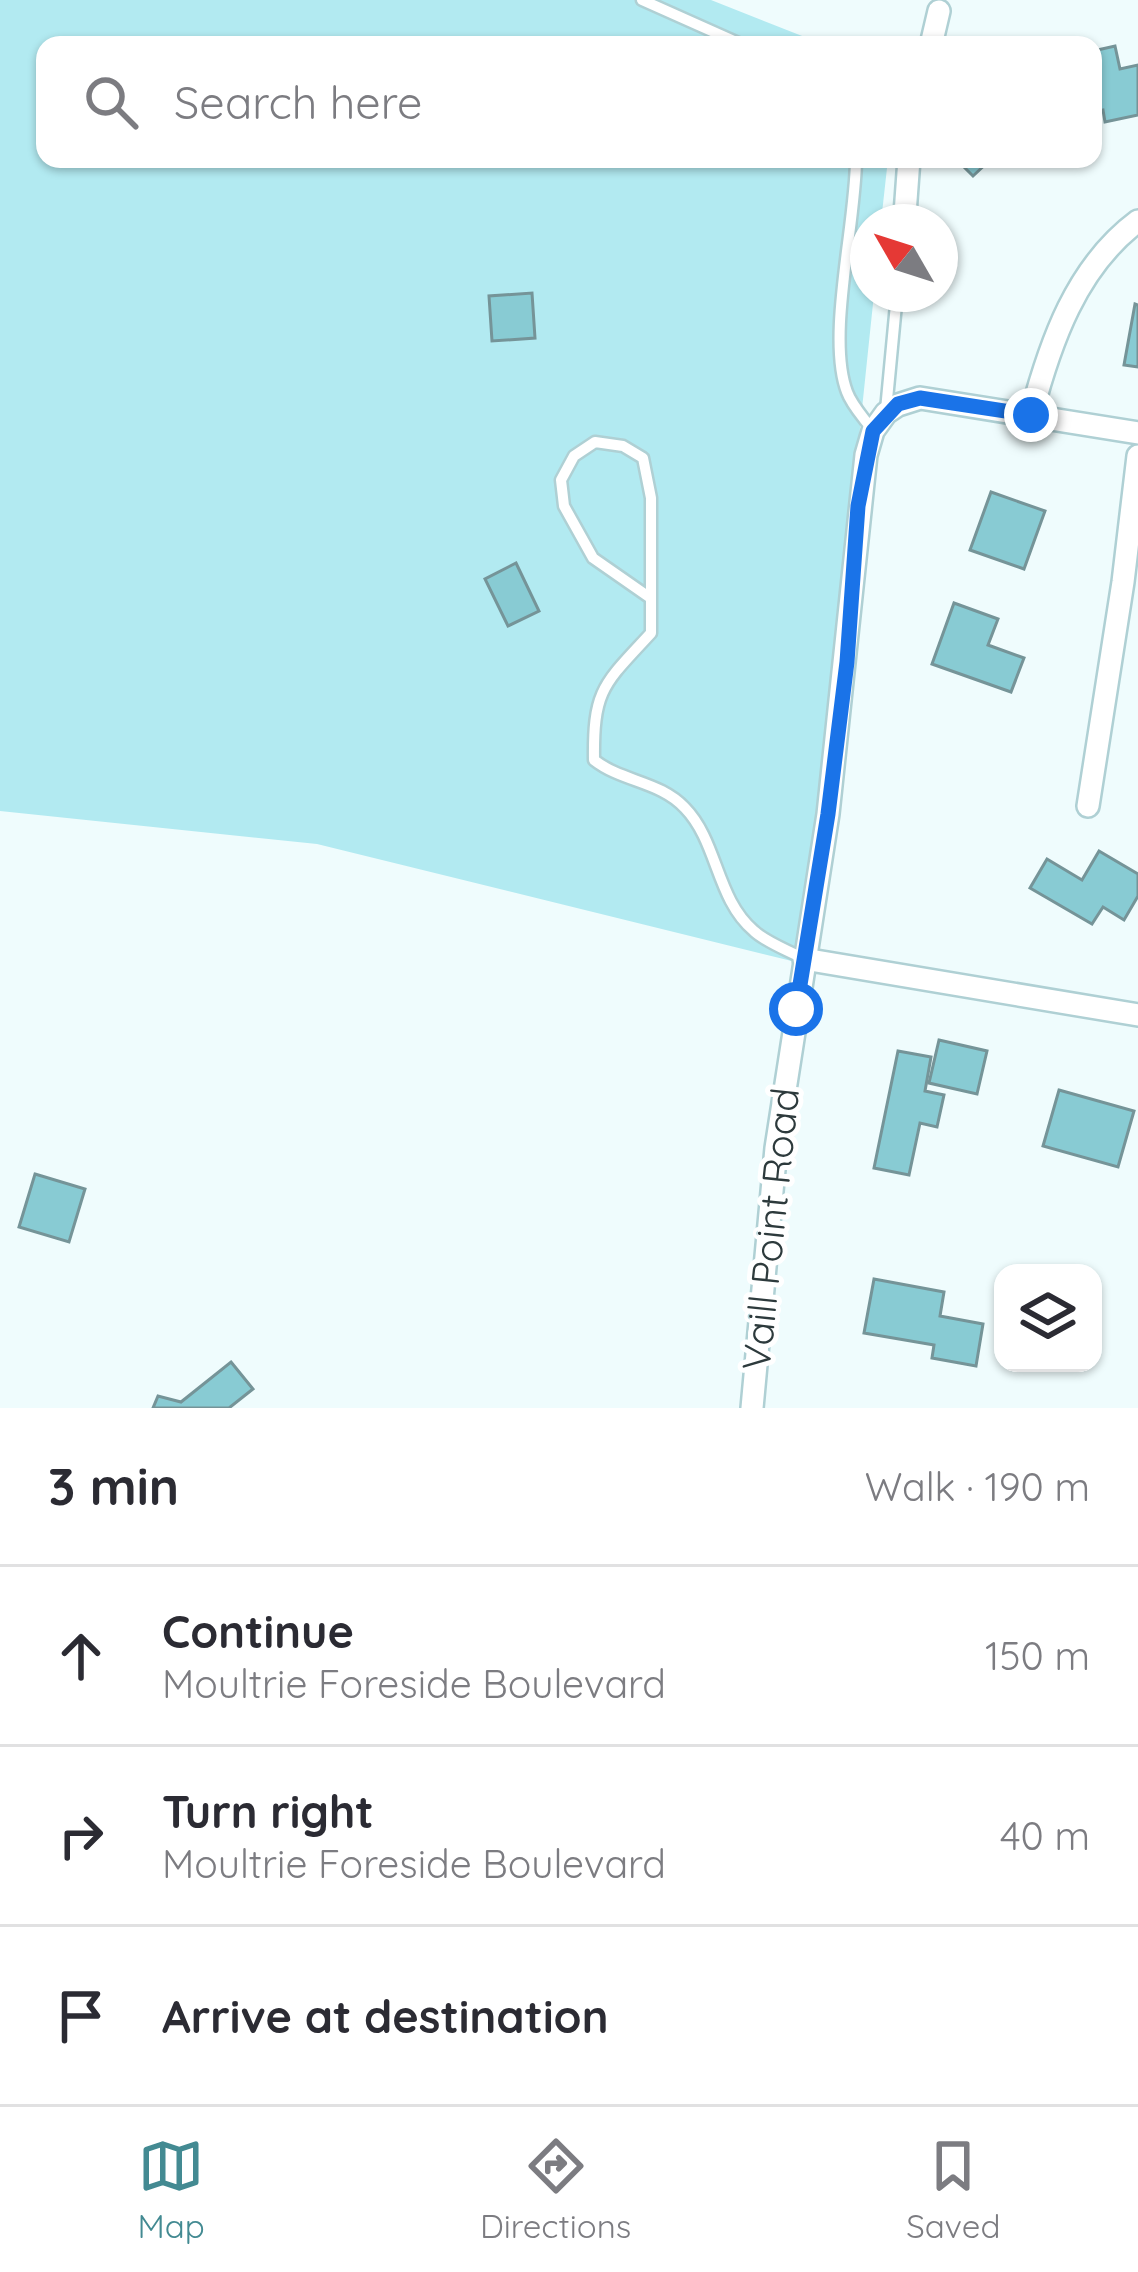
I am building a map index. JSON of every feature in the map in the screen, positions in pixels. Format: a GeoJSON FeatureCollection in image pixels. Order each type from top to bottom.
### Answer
{"type":"FeatureCollection","features":[{"type":"Feature","properties":{"kind":"street"},"geometry":{"type":"LineString","coordinates":[[933,36],[938,11]]}},
{"type":"Feature","properties":{"kind":"street"},"geometry":{"type":"LineString","coordinates":[[906,204],[909,168]]}},
{"type":"Feature","properties":{"kind":"street"},"geometry":{"type":"LineString","coordinates":[[1031,415],[1060,325],[1082,284],[1101,256],[1138,221]]}},
{"type":"Feature","properties":{"kind":"street"},"geometry":{"type":"LineString","coordinates":[[879,422],[898,404],[920,398],[1138,433]]}},
{"type":"Feature","properties":{"kind":"street","name":"Vaill Point Road"},"geometry":{"type":"LineString","coordinates":[[752,1408],[776,1148],[847,662],[858,506],[879,422]]}},
{"type":"Feature","properties":{"kind":"street"},"geometry":{"type":"LineString","coordinates":[[1088,806],[1124,582],[1138,456]]}},
{"type":"Feature","properties":{"kind":"street"},"geometry":{"type":"LineString","coordinates":[[804,959],[1138,1016]]}},
{"type":"Feature","properties":{"kind":"lane"},"geometry":{"type":"LineString","coordinates":[[642,0],[722,36]]}},
{"type":"Feature","properties":{"kind":"lane"},"geometry":{"type":"LineString","coordinates":[[856,168],[839,350],[847,393],[879,422]]}},
{"type":"Feature","properties":{"kind":"lane"},"geometry":{"type":"LineString","coordinates":[[879,422],[894,312]]}},
{"type":"Feature","properties":{"kind":"lane"},"geometry":{"type":"LineString","coordinates":[[649,597],[593,558],[564,506],[561,481],[574,456],[595,442],[623,446],[643,458],[651,498],[650,633],[608,680],[593,714],[594,760],[612,774],[656,787],[683,805],[701,828],[729,899],[753,931],[804,959]]}},
{"type":"Feature","properties":{"kind":"shaded area"},"geometry":{"type":"Polygon","coordinates":[[[0,0],[711,0],[802,36],[36,36],[36,168],[887,168],[883,204],[850,204],[850,312],[872,312],[804,964],[317,844],[0,811],[0,0]]]}},
{"type":"Feature","properties":{"kind":"building"},"geometry":{"type":"Polygon","coordinates":[[[1115,46],[1120,69],[1138,65],[1138,115],[1105,122],[1102,49],[1115,46]]]}},
{"type":"Feature","properties":{"kind":"building"},"geometry":{"type":"Polygon","coordinates":[[[532,293],[535,338],[492,341],[489,296],[532,293]]]}},
{"type":"Feature","properties":{"kind":"building"},"geometry":{"type":"Polygon","coordinates":[[[1138,305],[1138,367],[1124,365],[1138,305]]]}},
{"type":"Feature","properties":{"kind":"building"},"geometry":{"type":"Polygon","coordinates":[[[991,492],[1045,511],[1024,569],[970,550],[991,492]]]}},
{"type":"Feature","properties":{"kind":"building"},"geometry":{"type":"Polygon","coordinates":[[[516,563],[539,611],[508,626],[485,579],[516,563]]]}},
{"type":"Feature","properties":{"kind":"building"},"geometry":{"type":"Polygon","coordinates":[[[954,603],[998,619],[988,645],[1024,658],[1011,692],[932,664],[954,603]]]}},
{"type":"Feature","properties":{"kind":"building"},"geometry":{"type":"Polygon","coordinates":[[[1099,851],[1138,874],[1138,896],[1124,920],[1103,907],[1092,924],[1030,888],[1047,859],[1082,880],[1099,851]]]}},
{"type":"Feature","properties":{"kind":"building"},"geometry":{"type":"Polygon","coordinates":[[[939,1040],[987,1051],[977,1094],[929,1083],[939,1040]]]}},
{"type":"Feature","properties":{"kind":"building"},"geometry":{"type":"Polygon","coordinates":[[[898,1051],[931,1057],[925,1091],[944,1095],[937,1127],[920,1123],[909,1175],[874,1168],[898,1051]]]}},
{"type":"Feature","properties":{"kind":"building"},"geometry":{"type":"Polygon","coordinates":[[[1059,1090],[1134,1111],[1118,1167],[1043,1146],[1059,1090]]]}},
{"type":"Feature","properties":{"kind":"building"},"geometry":{"type":"Polygon","coordinates":[[[35,1174],[85,1189],[69,1242],[19,1227],[35,1174]]]}},
{"type":"Feature","properties":{"kind":"building"},"geometry":{"type":"Polygon","coordinates":[[[874,1279],[944,1292],[940,1316],[983,1324],[976,1366],[932,1358],[934,1345],[864,1333],[874,1279]]]}},
{"type":"Feature","properties":{"kind":"building"},"geometry":{"type":"Polygon","coordinates":[[[231,1362],[253,1389],[229,1408],[153,1408],[158,1396],[181,1402],[231,1362]]]}},
{"type":"Feature","properties":{"kind":"route"},"geometry":{"type":"LineString","coordinates":[[796,1009],[828,814],[847,662],[858,506],[873,431],[898,404],[920,398],[1031,415]]}}]}
